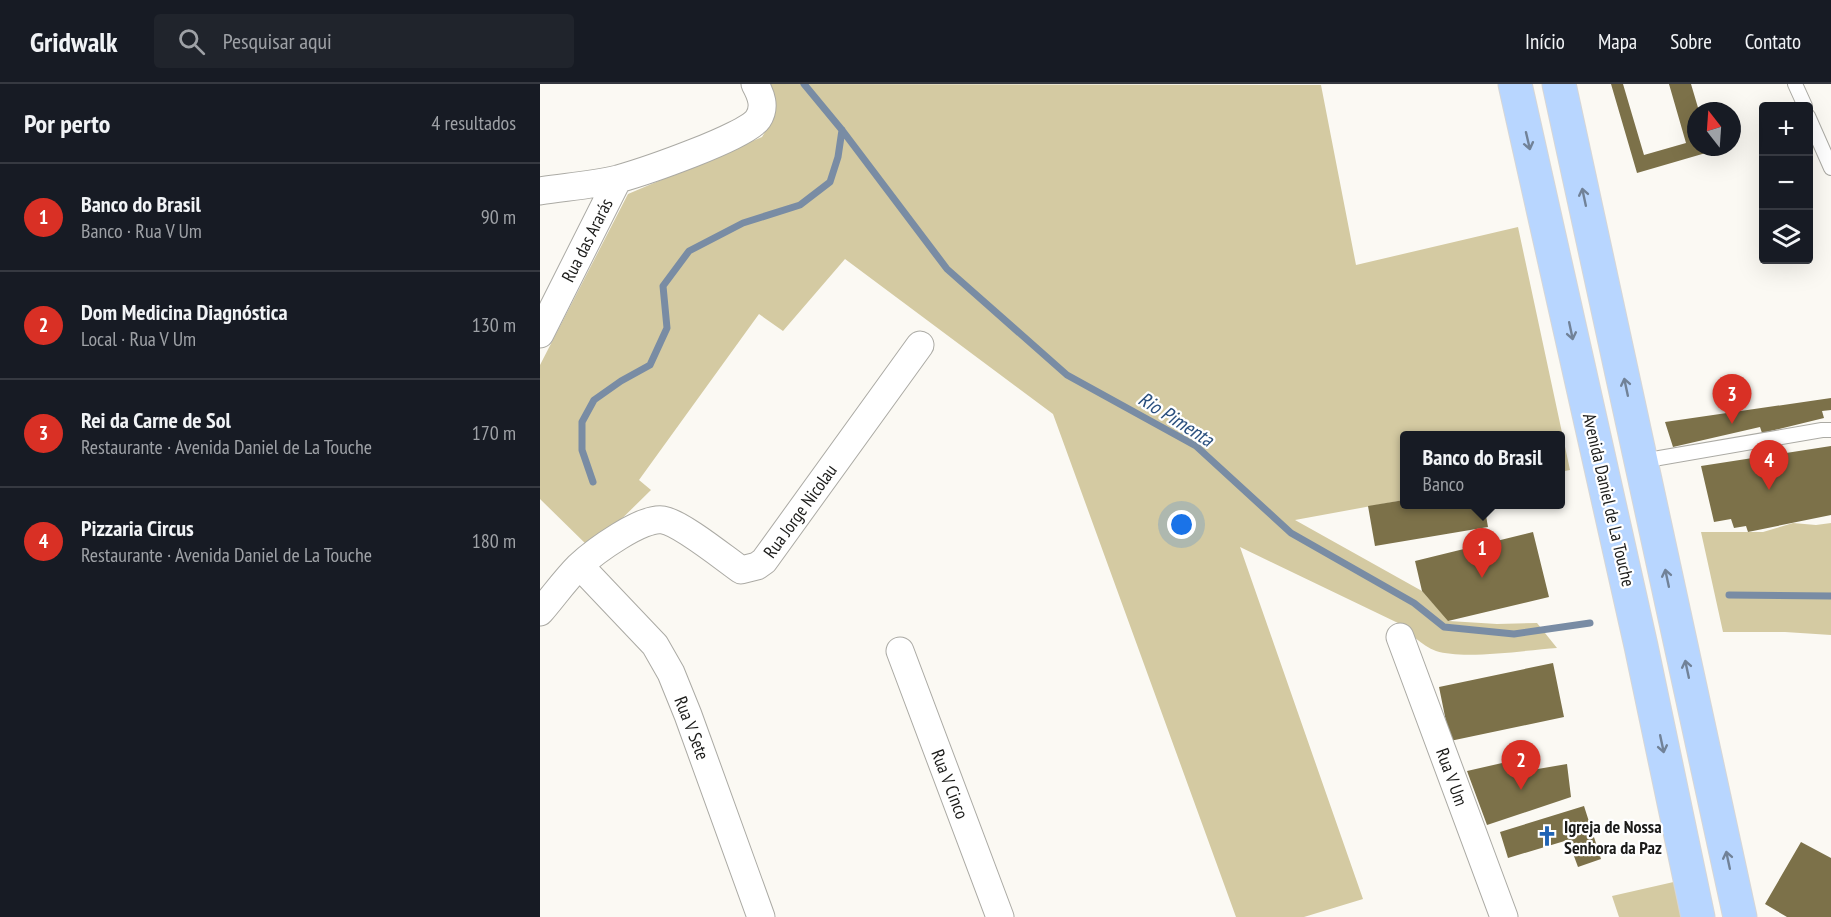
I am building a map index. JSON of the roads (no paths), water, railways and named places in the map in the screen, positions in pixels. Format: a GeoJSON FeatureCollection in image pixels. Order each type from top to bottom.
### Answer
{"type":"FeatureCollection","features":[{"type":"Feature","properties":{"kind":"main road","name":"Avenida Daniel de La Touche"},"geometry":{"type":"LineString","coordinates":[[1515,84],[1639,635],[1698,917]]}},
{"type":"Feature","properties":{"kind":"main road"},"geometry":{"type":"LineString","coordinates":[[1559,84],[1740,917]]}},
{"type":"Feature","properties":{"kind":"street"},"geometry":{"type":"LineString","coordinates":[[540,191],[618,179],[737,135],[755,123],[762,111],[762,98],[755,84]]}},
{"type":"Feature","properties":{"kind":"street","name":"Rua das Ararás"},"geometry":{"type":"LineString","coordinates":[[540,334],[618,179]]}},
{"type":"Feature","properties":{"kind":"street","name":"Rua Jorge Nicolau"},"geometry":{"type":"LineString","coordinates":[[540,612],[580,566],[638,525],[652,520],[663,520],[676,525],[741,570],[757,566],[764,561],[920,345]]}},
{"type":"Feature","properties":{"kind":"street","name":"Rua V Sete"},"geometry":{"type":"LineString","coordinates":[[580,566],[655,645],[671,673],[761,917]]}},
{"type":"Feature","properties":{"kind":"street","name":"Rua V Um"},"geometry":{"type":"LineString","coordinates":[[1400,636],[1504,917]]}},
{"type":"Feature","properties":{"kind":"street","name":"Rua V Cinco"},"geometry":{"type":"LineString","coordinates":[[900,651],[1000,917]]}},
{"type":"Feature","properties":{"kind":"lane"},"geometry":{"type":"LineString","coordinates":[[1795,84],[1802,102]]}},
{"type":"Feature","properties":{"kind":"lane"},"geometry":{"type":"LineString","coordinates":[[1813,125],[1831,168]]}},
{"type":"Feature","properties":{"kind":"lane"},"geometry":{"type":"LineString","coordinates":[[1642,461],[1831,430]]}},
{"type":"Feature","properties":{"kind":"waterway","name":"Rio Pimenta"},"geometry":{"type":"LineString","coordinates":[[804,84],[842,130],[947,269],[1067,375],[1196,446],[1291,533],[1414,603],[1444,627],[1514,634],[1590,623]]}},
{"type":"Feature","properties":{"kind":"waterway","name":"Rio Pimenta"},"geometry":{"type":"LineString","coordinates":[[593,482],[582,450],[582,422],[594,400],[621,381],[650,365],[667,328],[663,286],[689,251],[743,223],[800,205],[830,182],[838,157],[842,130]]}},
{"type":"Feature","properties":{"kind":"waterway","name":"Rio Pimenta"},"geometry":{"type":"LineString","coordinates":[[1729,595],[1831,596]]}},
{"type":"Feature","properties":{"kind":"place","name":"Rei da Carne de Sol"},"geometry":{"type":"Point","coordinates":[1732,424]}},
{"type":"Feature","properties":{"kind":"place","name":"Pizzaria Circus"},"geometry":{"type":"Point","coordinates":[1769,490]}},
{"type":"Feature","properties":{"kind":"place","name":"Banco do Brasil"},"geometry":{"type":"Point","coordinates":[1482,578]}},
{"type":"Feature","properties":{"kind":"place","name":"Dom Medicina Diagnóstica"},"geometry":{"type":"Point","coordinates":[1521,790]}},
{"type":"Feature","properties":{"kind":"place","name":"Igreja de Nossa Senhora da Paz"},"geometry":{"type":"Point","coordinates":[1547,836]}}]}
